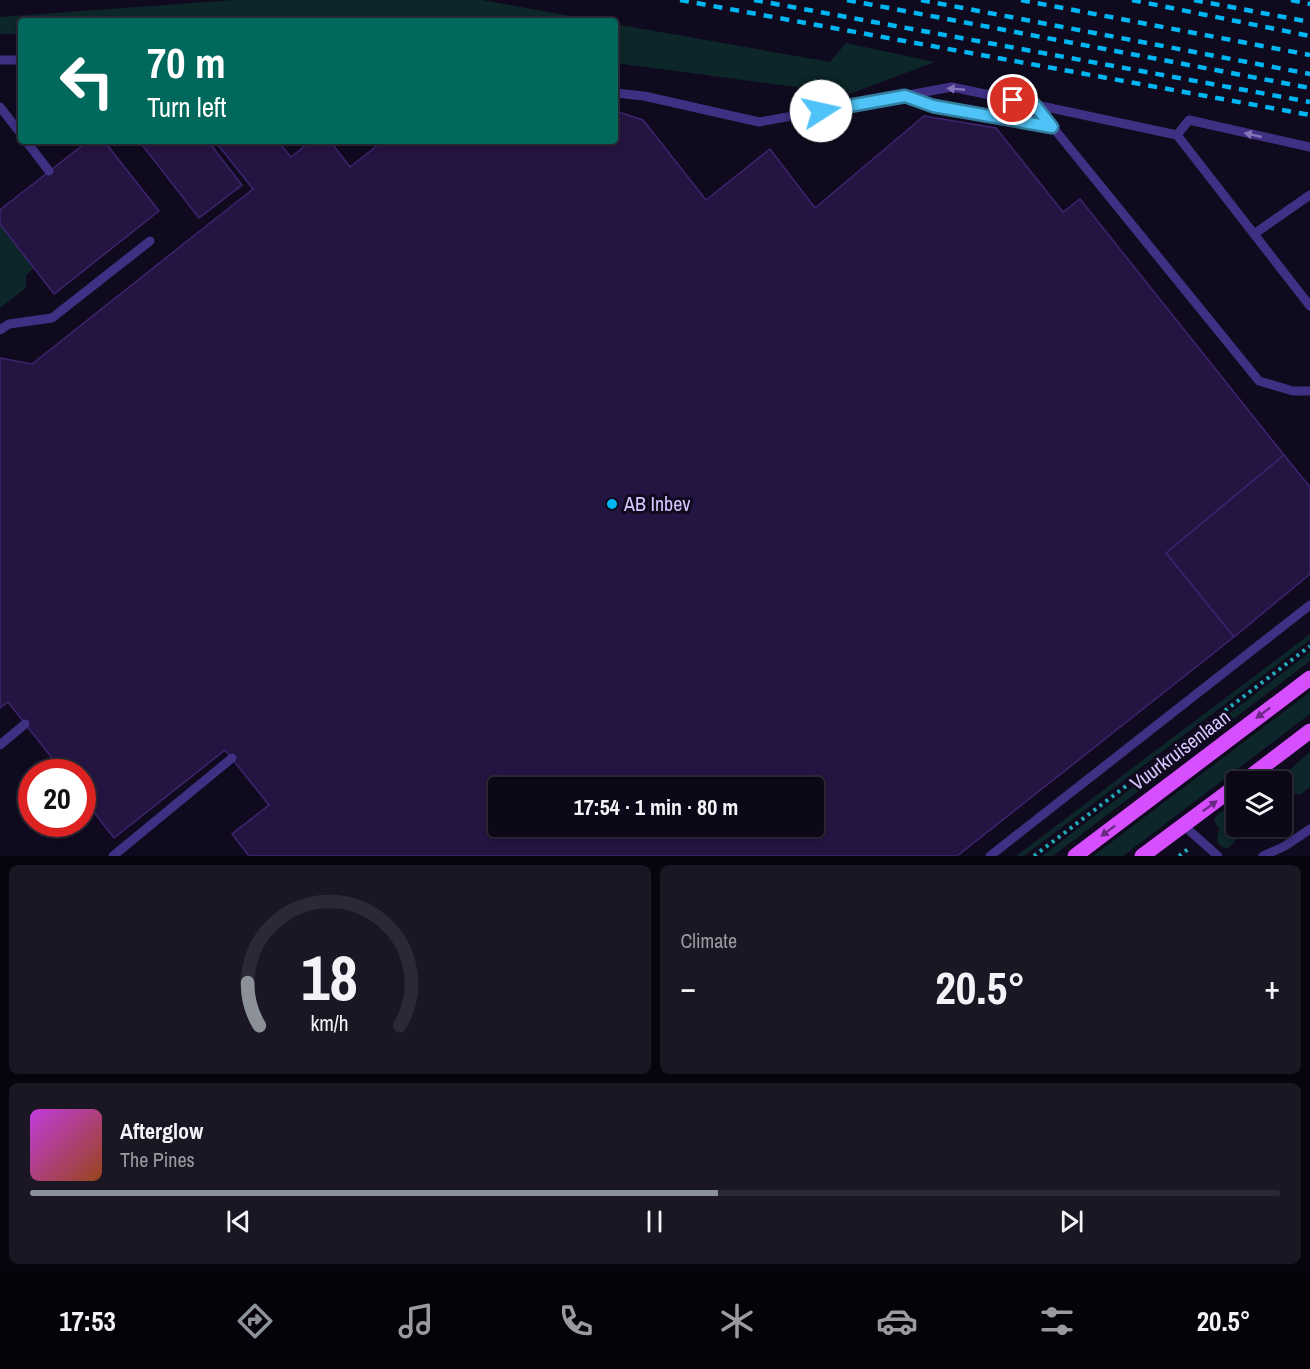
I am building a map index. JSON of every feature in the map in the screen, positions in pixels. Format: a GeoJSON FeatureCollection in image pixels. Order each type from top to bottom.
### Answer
{"type":"FeatureCollection","features":[{"type":"Feature","properties":{"kind":"main road","name":"Vuurkruisenlaan"},"geometry":{"type":"LineString","coordinates":[[1075,856],[1310,678]]}},
{"type":"Feature","properties":{"kind":"main road"},"geometry":{"type":"LineString","coordinates":[[1257,771],[1310,731]]}},
{"type":"Feature","properties":{"kind":"main road"},"geometry":{"type":"LineString","coordinates":[[1142,856],[1226,793]]}},
{"type":"Feature","properties":{"kind":"lane"},"geometry":{"type":"LineString","coordinates":[[0,60],[18,60]]}},
{"type":"Feature","properties":{"kind":"lane"},"geometry":{"type":"LineString","coordinates":[[618,93],[644,96],[759,122],[952,87],[1177,135],[1310,306]]}},
{"type":"Feature","properties":{"kind":"lane"},"geometry":{"type":"LineString","coordinates":[[905,96],[933,106],[1052,127]]}},
{"type":"Feature","properties":{"kind":"lane"},"geometry":{"type":"LineString","coordinates":[[1034,104],[1259,381],[1293,391],[1310,391]]}},
{"type":"Feature","properties":{"kind":"lane"},"geometry":{"type":"LineString","coordinates":[[0,107],[18,130]]}},
{"type":"Feature","properties":{"kind":"lane"},"geometry":{"type":"LineString","coordinates":[[1177,135],[1190,120],[1310,147]]}},
{"type":"Feature","properties":{"kind":"lane"},"geometry":{"type":"LineString","coordinates":[[28,144],[49,171]]}},
{"type":"Feature","properties":{"kind":"lane"},"geometry":{"type":"LineString","coordinates":[[1254,234],[1310,195]]}},
{"type":"Feature","properties":{"kind":"lane"},"geometry":{"type":"LineString","coordinates":[[0,330],[9,324],[52,318],[150,241]]}},
{"type":"Feature","properties":{"kind":"lane"},"geometry":{"type":"LineString","coordinates":[[990,856],[1310,605]]}},
{"type":"Feature","properties":{"kind":"lane"},"geometry":{"type":"LineString","coordinates":[[0,745],[26,724]]}},
{"type":"Feature","properties":{"kind":"lane"},"geometry":{"type":"LineString","coordinates":[[113,856],[232,758]]}},
{"type":"Feature","properties":{"kind":"lane"},"geometry":{"type":"LineString","coordinates":[[1183,825],[1218,856]]}},
{"type":"Feature","properties":{"kind":"lane"},"geometry":{"type":"LineString","coordinates":[[1263,856],[1285,846],[1310,829]]}},
{"type":"Feature","properties":{"kind":"path"},"geometry":{"type":"LineString","coordinates":[[1034,856],[1310,646]]}},
{"type":"Feature","properties":{"kind":"green space"},"geometry":{"type":"Polygon","coordinates":[[[233,0],[482,0],[583,18],[18,18],[18,34],[0,34],[0,17],[233,0]]]}},
{"type":"Feature","properties":{"kind":"green space"},"geometry":{"type":"Polygon","coordinates":[[[618,25],[830,62],[846,43],[935,62],[849,94],[618,63],[618,25]]]}},
{"type":"Feature","properties":{"kind":"green space"},"geometry":{"type":"Polygon","coordinates":[[[0,224],[34,268],[26,275],[26,288],[0,308],[0,224]]]}},
{"type":"Feature","properties":{"kind":"green space"},"geometry":{"type":"Polygon","coordinates":[[[1310,634],[1310,640],[1024,856],[1016,856],[1310,634]]]}},
{"type":"Feature","properties":{"kind":"green space"},"geometry":{"type":"Polygon","coordinates":[[[1310,652],[1310,661],[1053,856],[1042,856],[1310,652]]]}},
{"type":"Feature","properties":{"kind":"green space"},"geometry":{"type":"Polygon","coordinates":[[[1310,692],[1310,714],[1235,771],[1226,771],[1226,778],[1123,856],[1093,856],[1310,692]]]}},
{"type":"Feature","properties":{"kind":"green space"},"geometry":{"type":"Polygon","coordinates":[[[1310,752],[1310,787],[1300,795],[1292,793],[1292,771],[1288,771],[1310,752]]]}},
{"type":"Feature","properties":{"kind":"green space"},"geometry":{"type":"Polygon","coordinates":[[[1226,808],[1226,837],[1238,837],[1228,849],[1218,842],[1219,829],[1214,820],[1226,808]]]}},
{"type":"Feature","properties":{"kind":"building","name":"AB Inbev"},"geometry":{"type":"Polygon","coordinates":[[[618,112],[643,120],[706,200],[770,149],[815,208],[924,116],[996,128],[1063,212],[1080,199],[1284,455],[1166,553],[1234,637],[957,856],[249,856],[232,834],[269,805],[225,750],[114,838],[96,815],[96,759],[53,759],[8,702],[0,708],[0,358],[32,364],[253,189],[217,144],[280,144],[291,157],[307,144],[332,144],[350,167],[379,144],[618,144],[618,112]]]}},
{"type":"Feature","properties":{"kind":"building"},"geometry":{"type":"Polygon","coordinates":[[[84,144],[106,144],[159,211],[54,294],[0,224],[0,210],[84,144]]]}},
{"type":"Feature","properties":{"kind":"building"},"geometry":{"type":"Polygon","coordinates":[[[141,144],[210,144],[242,185],[199,218],[141,144]]]}},
{"type":"Feature","properties":{"kind":"building"},"geometry":{"type":"Polygon","coordinates":[[[1284,455],[1310,487],[1310,574],[1234,637],[1166,553],[1284,455]]]}},
{"type":"Feature","properties":{"kind":"railway"},"geometry":{"type":"LineString","coordinates":[[680,0],[1310,115]]}},
{"type":"Feature","properties":{"kind":"railway"},"geometry":{"type":"LineString","coordinates":[[754,0],[1310,102]]}},
{"type":"Feature","properties":{"kind":"railway"},"geometry":{"type":"LineString","coordinates":[[847,0],[1310,88]]}},
{"type":"Feature","properties":{"kind":"railway"},"geometry":{"type":"LineString","coordinates":[[921,0],[1310,74]]}},
{"type":"Feature","properties":{"kind":"railway"},"geometry":{"type":"LineString","coordinates":[[1021,0],[1310,55]]}},
{"type":"Feature","properties":{"kind":"railway"},"geometry":{"type":"LineString","coordinates":[[1132,0],[1310,36]]}},
{"type":"Feature","properties":{"kind":"railway"},"geometry":{"type":"LineString","coordinates":[[1194,0],[1310,22]]}},
{"type":"Feature","properties":{"kind":"railway"},"geometry":{"type":"LineString","coordinates":[[1291,0],[1310,4]]}},
{"type":"Feature","properties":{"kind":"place","name":"AB Inbev"},"geometry":{"type":"Point","coordinates":[612,504]}},
{"type":"Feature","properties":{"kind":"route"},"geometry":{"type":"LineString","coordinates":[[821,111],[905,96],[933,106],[1052,127],[1034,104],[1013,100]]}}]}
